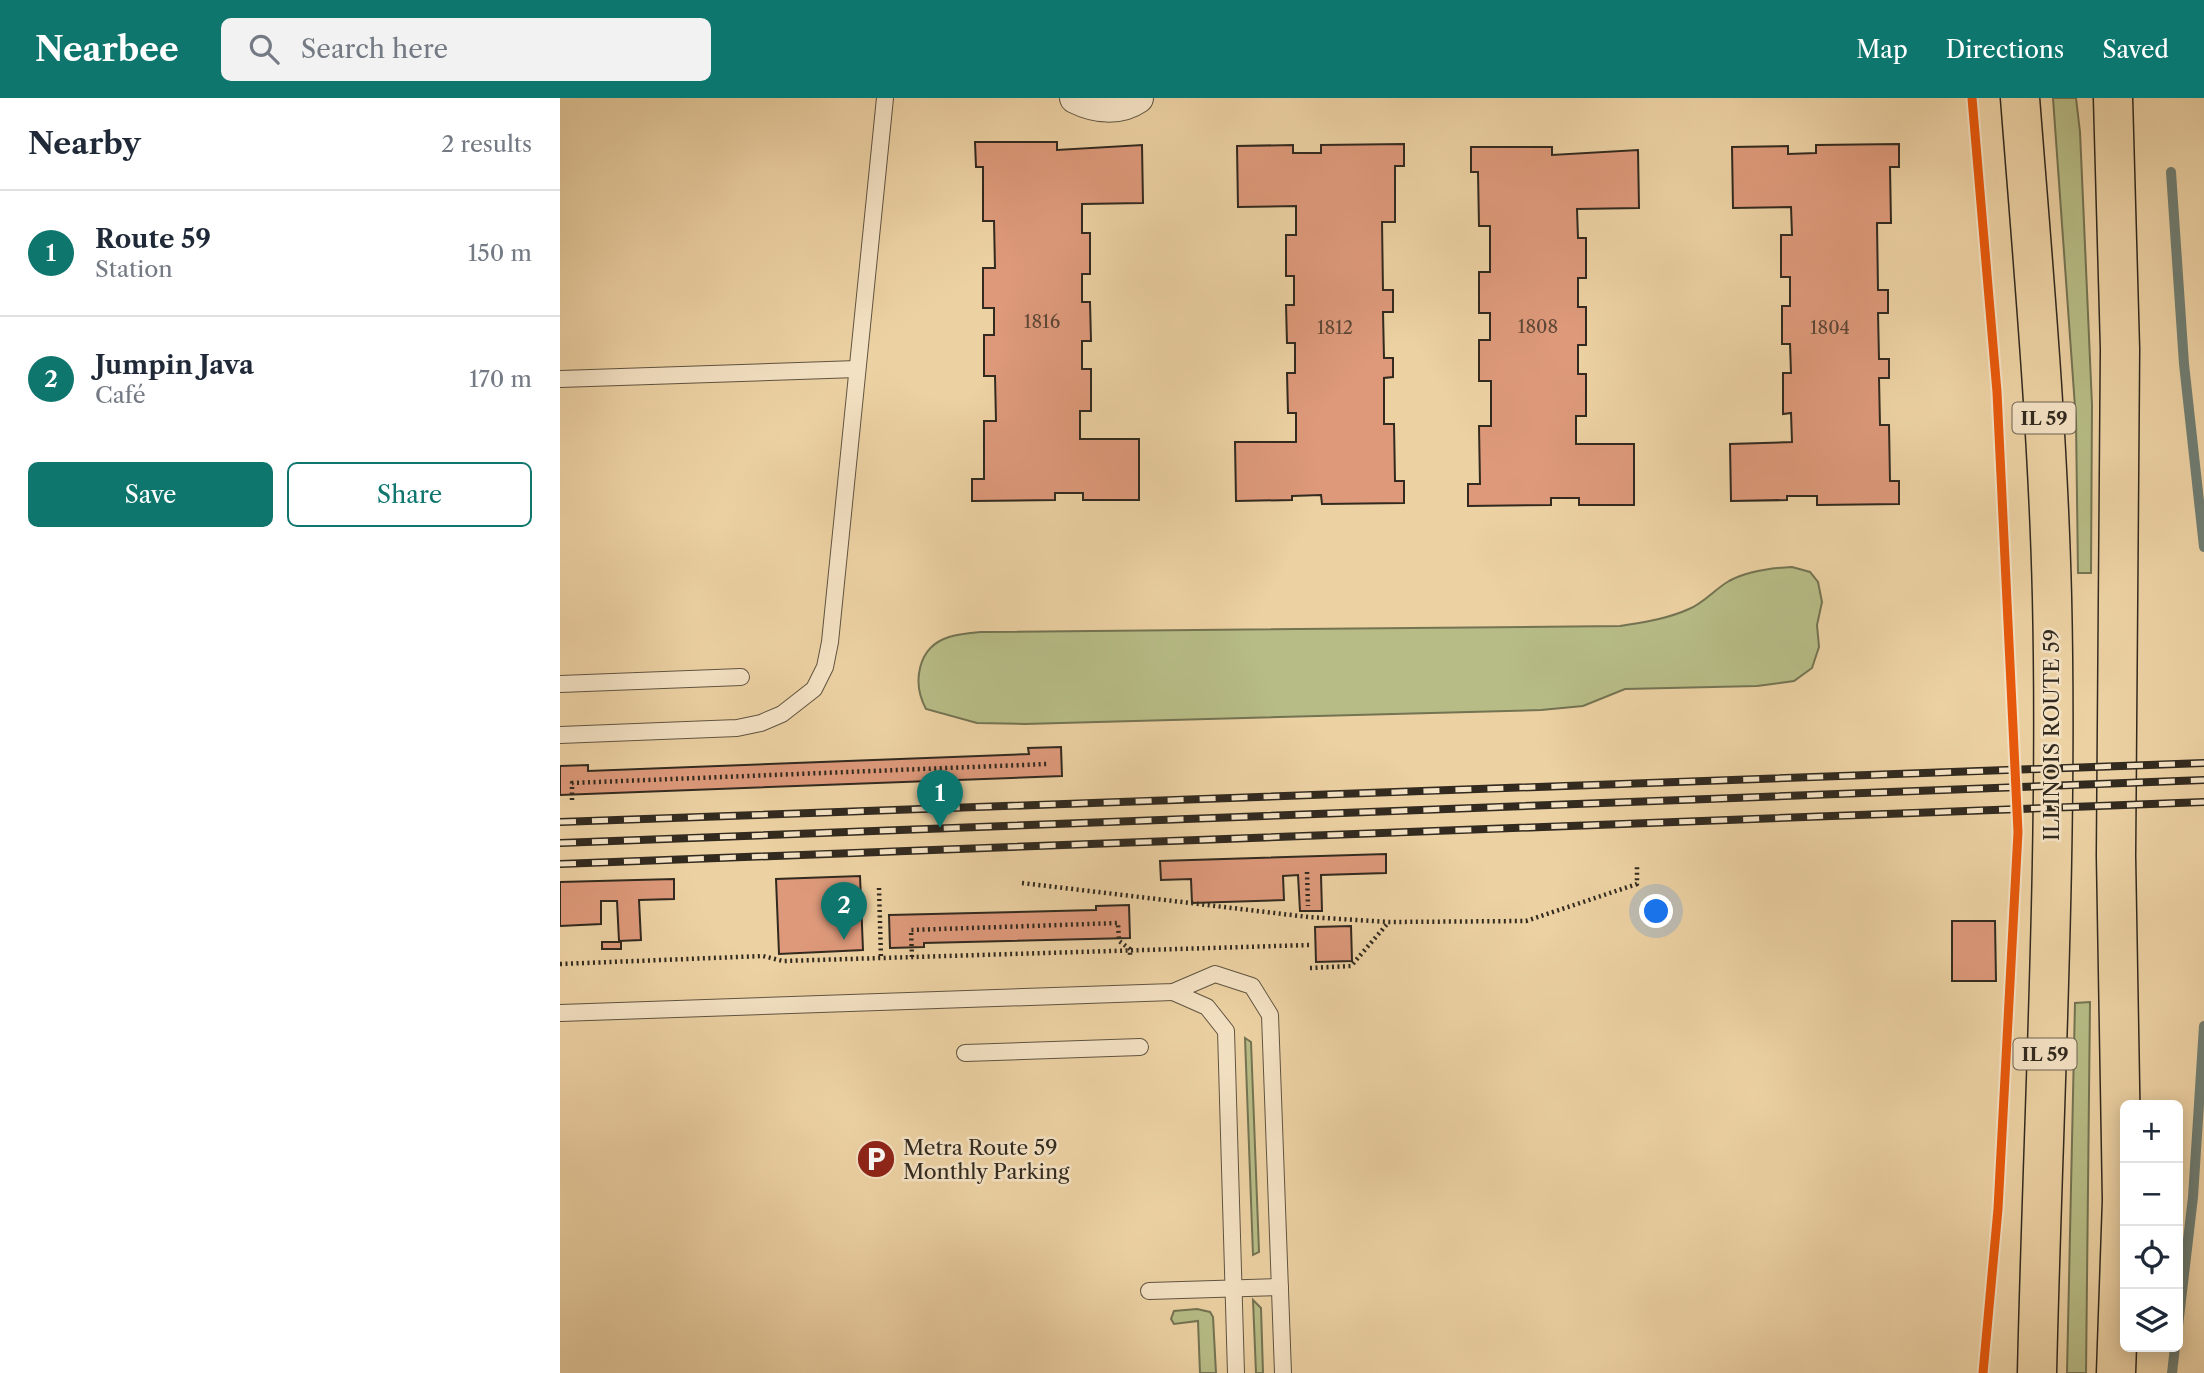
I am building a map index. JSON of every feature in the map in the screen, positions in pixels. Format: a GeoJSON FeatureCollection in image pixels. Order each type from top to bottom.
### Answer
{"type":"FeatureCollection","features":[{"type":"Feature","properties":{"kind":"main road","name":"ILLINOIS ROUTE 59"},"geometry":{"type":"LineString","coordinates":[[2020,98],[2049,484],[2052,601],[2050,876],[2037,1373]]}},
{"type":"Feature","properties":{"kind":"main road"},"geometry":{"type":"LineString","coordinates":[[2113,98],[2120,349],[2116,856],[2122,1200],[2116,1373]]}},
{"type":"Feature","properties":{"kind":"street"},"geometry":{"type":"LineString","coordinates":[[1075,98],[1094,106],[1113,107],[1138,98]]}},
{"type":"Feature","properties":{"kind":"lane"},"geometry":{"type":"LineString","coordinates":[[560,735],[737,728],[782,715],[814,689],[825,667],[830,642],[885,98]]}},
{"type":"Feature","properties":{"kind":"lane"},"geometry":{"type":"LineString","coordinates":[[560,379],[857,369]]}},
{"type":"Feature","properties":{"kind":"lane"},"geometry":{"type":"LineString","coordinates":[[560,684],[741,677]]}},
{"type":"Feature","properties":{"kind":"lane"},"geometry":{"type":"LineString","coordinates":[[560,1013],[1173,992],[1216,974],[1252,986],[1270,1015],[1283,1373]]}},
{"type":"Feature","properties":{"kind":"lane"},"geometry":{"type":"LineString","coordinates":[[1173,992],[1207,1007],[1226,1031],[1236,1373]]}},
{"type":"Feature","properties":{"kind":"lane"},"geometry":{"type":"LineString","coordinates":[[965,1053],[1140,1047]]}},
{"type":"Feature","properties":{"kind":"lane"},"geometry":{"type":"LineString","coordinates":[[1149,1291],[1280,1287]]}},
{"type":"Feature","properties":{"kind":"path"},"geometry":{"type":"LineString","coordinates":[[572,800],[572,783],[1047,764]]}},
{"type":"Feature","properties":{"kind":"path"},"geometry":{"type":"LineString","coordinates":[[1022,883],[1308,917],[1389,922],[1526,920],[1637,884],[1637,865]]}},
{"type":"Feature","properties":{"kind":"path"},"geometry":{"type":"LineString","coordinates":[[1307,872],[1308,906]]}},
{"type":"Feature","properties":{"kind":"path"},"geometry":{"type":"LineString","coordinates":[[879,888],[881,958]]}},
{"type":"Feature","properties":{"kind":"path"},"geometry":{"type":"LineString","coordinates":[[1310,968],[1351,966],[1389,922]]}},
{"type":"Feature","properties":{"kind":"path"},"geometry":{"type":"LineString","coordinates":[[912,957],[911,930],[1118,923],[1119,941],[1130,949]]}},
{"type":"Feature","properties":{"kind":"path"},"geometry":{"type":"LineString","coordinates":[[560,964],[763,956],[783,961],[1309,945]]}},
{"type":"Feature","properties":{"kind":"path"},"geometry":{"type":"LineString","coordinates":[[1130,949],[1130,958]]}},
{"type":"Feature","properties":{"kind":"green space"},"geometry":{"type":"Polygon","coordinates":[[[2053,98],[2076,98],[2080,132],[2092,405],[2091,573],[2078,573],[2076,421],[2053,98]]]}},
{"type":"Feature","properties":{"kind":"green space"},"geometry":{"type":"Polygon","coordinates":[[[1792,567],[1810,572],[1818,582],[1822,602],[1817,625],[1819,647],[1812,668],[1794,681],[1757,686],[1625,689],[1583,706],[1541,710],[1024,724],[977,723],[926,709],[919,688],[920,667],[930,649],[949,637],[965,634],[1620,626],[1681,612],[1700,603],[1729,581],[1744,575],[1792,567]]]}},
{"type":"Feature","properties":{"kind":"green space"},"geometry":{"type":"Polygon","coordinates":[[[2090,1002],[2086,1373],[2067,1373],[2075,1003],[2090,1002]]]}},
{"type":"Feature","properties":{"kind":"green space"},"geometry":{"type":"Polygon","coordinates":[[[1245,1038],[1251,1042],[1259,1252],[1253,1255],[1245,1038]]]}},
{"type":"Feature","properties":{"kind":"green space"},"geometry":{"type":"Polygon","coordinates":[[[1253,1300],[1261,1308],[1263,1373],[1256,1373],[1253,1300]]]}},
{"type":"Feature","properties":{"kind":"green space"},"geometry":{"type":"Polygon","coordinates":[[[1197,1309],[1210,1312],[1213,1317],[1216,1373],[1200,1373],[1198,1321],[1174,1324],[1171,1319],[1174,1311],[1197,1309]]]}},
{"type":"Feature","properties":{"kind":"building"},"geometry":{"type":"Polygon","coordinates":[[[975,142],[1057,142],[1057,150],[1142,145],[1143,203],[1082,204],[1082,233],[1090,233],[1090,274],[1082,274],[1082,302],[1090,302],[1091,341],[1082,341],[1082,369],[1091,369],[1091,411],[1080,411],[1080,439],[1139,439],[1139,500],[1083,500],[1083,493],[1055,493],[1055,500],[972,501],[972,479],[984,479],[984,421],[996,421],[995,376],[984,376],[984,335],[994,335],[994,308],[983,308],[983,268],[995,268],[994,221],[983,221],[983,167],[976,167],[975,142]]]}},
{"type":"Feature","properties":{"kind":"building"},"geometry":{"type":"Polygon","coordinates":[[[1404,144],[1404,166],[1395,166],[1395,222],[1382,222],[1383,290],[1393,290],[1393,312],[1383,312],[1384,358],[1393,358],[1393,377],[1384,378],[1384,424],[1394,424],[1395,481],[1404,481],[1404,503],[1322,504],[1321,495],[1292,496],[1292,500],[1236,501],[1235,442],[1296,442],[1296,413],[1288,413],[1287,373],[1295,373],[1295,343],[1287,343],[1286,305],[1294,305],[1294,276],[1286,276],[1286,235],[1296,235],[1296,206],[1238,207],[1237,146],[1293,145],[1293,153],[1321,153],[1321,145],[1404,144]]]}},
{"type":"Feature","properties":{"kind":"building"},"geometry":{"type":"Polygon","coordinates":[[[1899,144],[1899,167],[1890,167],[1891,223],[1877,223],[1878,290],[1888,290],[1888,313],[1878,313],[1879,359],[1889,359],[1889,378],[1879,378],[1880,425],[1889,425],[1890,481],[1899,481],[1899,504],[1817,505],[1817,496],[1787,496],[1787,500],[1731,501],[1730,444],[1792,442],[1791,413],[1783,414],[1783,373],[1791,373],[1790,344],[1782,344],[1782,306],[1790,306],[1790,277],[1781,277],[1781,235],[1792,235],[1791,207],[1733,208],[1732,147],[1788,146],[1788,154],[1816,153],[1816,145],[1899,144]]]}},
{"type":"Feature","properties":{"kind":"building"},"geometry":{"type":"Polygon","coordinates":[[[1471,147],[1552,147],[1552,155],[1638,150],[1639,208],[1577,209],[1578,238],[1586,238],[1586,278],[1578,278],[1578,307],[1586,307],[1586,345],[1578,345],[1578,374],[1586,374],[1586,416],[1576,416],[1576,444],[1634,444],[1634,505],[1579,505],[1579,498],[1551,498],[1551,505],[1468,506],[1468,484],[1480,484],[1479,426],[1491,426],[1491,381],[1479,381],[1479,340],[1490,340],[1490,313],[1479,313],[1479,272],[1490,272],[1490,226],[1479,226],[1478,172],[1471,172],[1471,147]]]}},
{"type":"Feature","properties":{"kind":"building"},"geometry":{"type":"Polygon","coordinates":[[[1061,747],[1062,776],[560,795],[560,766],[588,765],[588,771],[1029,754],[1028,748],[1061,747]]]}},
{"type":"Feature","properties":{"kind":"building"},"geometry":{"type":"Polygon","coordinates":[[[1386,854],[1386,873],[1321,875],[1322,911],[1300,911],[1298,875],[1283,876],[1284,900],[1192,903],[1191,879],[1161,880],[1160,861],[1386,854]]]}},
{"type":"Feature","properties":{"kind":"building"},"geometry":{"type":"Polygon","coordinates":[[[860,876],[863,950],[779,954],[776,879],[860,876]]]}},
{"type":"Feature","properties":{"kind":"building"},"geometry":{"type":"Polygon","coordinates":[[[674,879],[674,899],[639,900],[641,940],[619,941],[617,901],[601,901],[601,924],[560,926],[560,882],[674,879]]]}},
{"type":"Feature","properties":{"kind":"building"},"geometry":{"type":"Polygon","coordinates":[[[1129,905],[1130,938],[924,943],[924,947],[890,948],[889,915],[1096,910],[1096,906],[1129,905]]]}},
{"type":"Feature","properties":{"kind":"building"},"geometry":{"type":"Polygon","coordinates":[[[1952,921],[1995,921],[1996,981],[1952,981],[1952,921]]]}},
{"type":"Feature","properties":{"kind":"building"},"geometry":{"type":"Polygon","coordinates":[[[1351,926],[1352,961],[1316,962],[1315,927],[1351,926]]]}},
{"type":"Feature","properties":{"kind":"building"},"geometry":{"type":"Polygon","coordinates":[[[602,942],[621,942],[621,949],[602,949],[602,942]]]}},
{"type":"Feature","properties":{"kind":"waterway"},"geometry":{"type":"LineString","coordinates":[[2171,172],[2184,364],[2204,547]]}},
{"type":"Feature","properties":{"kind":"waterway"},"geometry":{"type":"LineString","coordinates":[[2182,1289],[2193,1197],[2204,1026]]}},
{"type":"Feature","properties":{"kind":"waterway"},"geometry":{"type":"LineString","coordinates":[[2172,1373],[2174,1352]]}},
{"type":"Feature","properties":{"kind":"railway"},"geometry":{"type":"LineString","coordinates":[[560,822],[2204,763]]}},
{"type":"Feature","properties":{"kind":"railway"},"geometry":{"type":"LineString","coordinates":[[560,843],[2204,780]]}},
{"type":"Feature","properties":{"kind":"railway"},"geometry":{"type":"LineString","coordinates":[[560,864],[2204,802]]}},
{"type":"Feature","properties":{"kind":"cycle path"},"geometry":{"type":"LineString","coordinates":[[1972,98],[1997,392],[2018,832],[1998,1209],[1983,1373]]}},
{"type":"Feature","properties":{"kind":"place","name":"Route 59"},"geometry":{"type":"Point","coordinates":[940,828]}},
{"type":"Feature","properties":{"kind":"place","name":"Jumpin Java"},"geometry":{"type":"Point","coordinates":[844,940]}},
{"type":"Feature","properties":{"kind":"place","name":"Metra Route 59 Monthly Parking"},"geometry":{"type":"Point","coordinates":[876,1159]}}]}
